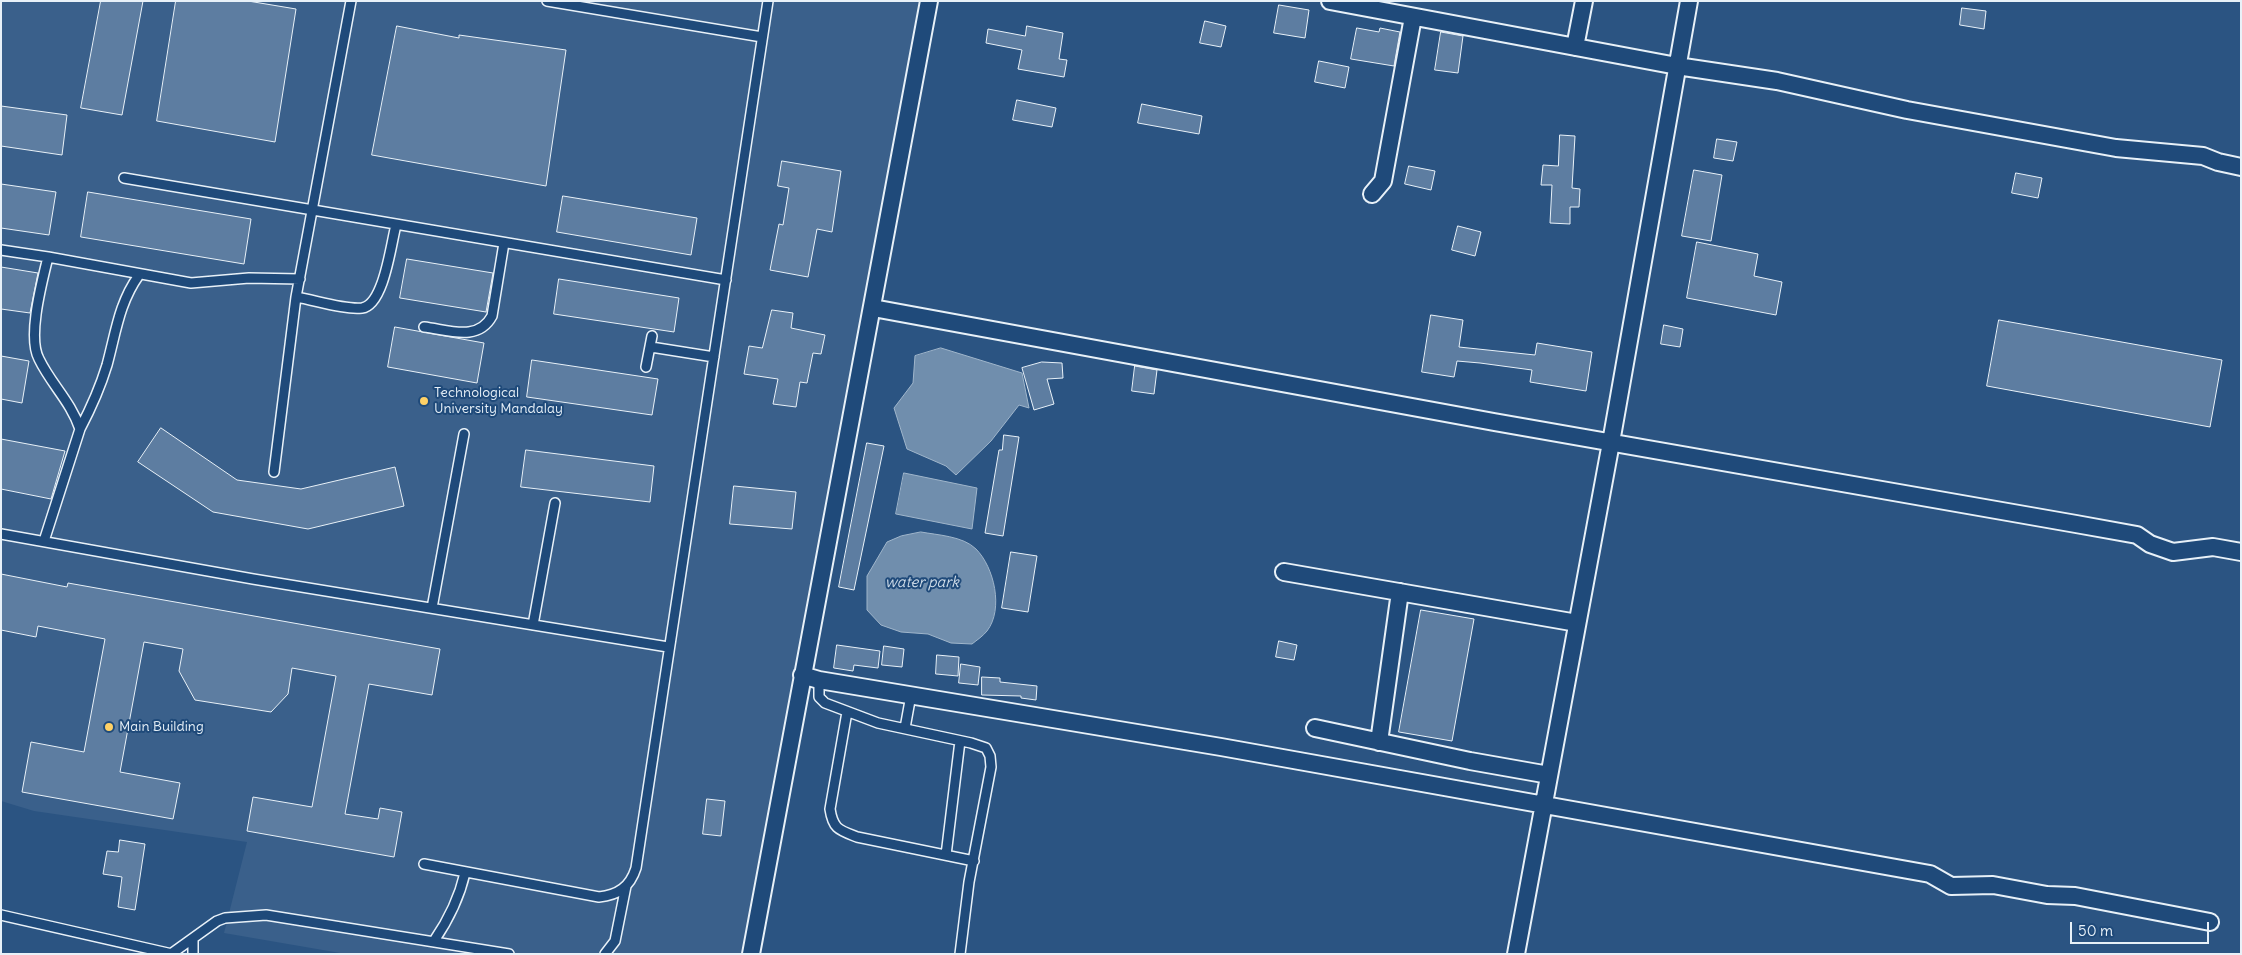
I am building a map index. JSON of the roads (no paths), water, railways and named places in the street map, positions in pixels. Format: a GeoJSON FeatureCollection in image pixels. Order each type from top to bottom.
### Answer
{"type":"FeatureCollection","features":[{"type":"Feature","properties":{"kind":"street"},"geometry":{"type":"LineString","coordinates":[[751,954],[929,1]]}},
{"type":"Feature","properties":{"kind":"street"},"geometry":{"type":"LineString","coordinates":[[1330,1],[1677,66],[1777,82],[1907,110],[2116,148],[2203,156],[2218,162],[2241,167]]}},
{"type":"Feature","properties":{"kind":"street"},"geometry":{"type":"LineString","coordinates":[[1575,47],[1584,1]]}},
{"type":"Feature","properties":{"kind":"street"},"geometry":{"type":"LineString","coordinates":[[1516,954],[1611,442],[1689,1]]}},
{"type":"Feature","properties":{"kind":"street"},"geometry":{"type":"LineString","coordinates":[[1372,194],[1383,181],[1413,17]]}},
{"type":"Feature","properties":{"kind":"street"},"geometry":{"type":"LineString","coordinates":[[872,308],[1070,346],[2137,535],[2150,544],[2172,552],[2213,547],[2241,552]]}},
{"type":"Feature","properties":{"kind":"street"},"geometry":{"type":"LineString","coordinates":[[1284,572],[1577,623]]}},
{"type":"Feature","properties":{"kind":"street"},"geometry":{"type":"LineString","coordinates":[[1379,742],[1400,592]]}},
{"type":"Feature","properties":{"kind":"street"},"geometry":{"type":"LineString","coordinates":[[802,675],[819,680],[1544,805],[1930,874],[1951,886],[1993,885],[2047,895],[2075,896],[2210,922]]}},
{"type":"Feature","properties":{"kind":"street"},"geometry":{"type":"LineString","coordinates":[[1315,728],[1550,775]]}},
{"type":"Feature","properties":{"kind":"lane"},"geometry":{"type":"LineString","coordinates":[[274,472],[296,297],[350,1]]}},
{"type":"Feature","properties":{"kind":"lane"},"geometry":{"type":"LineString","coordinates":[[547,1],[762,37]]}},
{"type":"Feature","properties":{"kind":"lane"},"geometry":{"type":"LineString","coordinates":[[424,864],[599,897],[614,895],[633,878],[768,1]]}},
{"type":"Feature","properties":{"kind":"lane"},"geometry":{"type":"LineString","coordinates":[[124,178],[312,212],[332,213],[726,280]]}},
{"type":"Feature","properties":{"kind":"lane"},"geometry":{"type":"LineString","coordinates":[[296,297],[364,308],[374,302],[382,285],[396,225]]}},
{"type":"Feature","properties":{"kind":"lane"},"geometry":{"type":"LineString","coordinates":[[424,327],[474,333],[487,326],[492,316],[504,243]]}},
{"type":"Feature","properties":{"kind":"lane"},"geometry":{"type":"LineString","coordinates":[[1,250],[191,283],[249,278],[300,279]]}},
{"type":"Feature","properties":{"kind":"lane"},"geometry":{"type":"LineString","coordinates":[[48,257],[42,283],[34,347],[38,359],[74,412],[80,429]]}},
{"type":"Feature","properties":{"kind":"lane"},"geometry":{"type":"LineString","coordinates":[[44,541],[80,429],[97,396],[120,310],[128,290],[139,275]]}},
{"type":"Feature","properties":{"kind":"lane"},"geometry":{"type":"LineString","coordinates":[[646,367],[652,336]]}},
{"type":"Feature","properties":{"kind":"lane"},"geometry":{"type":"LineString","coordinates":[[650,347],[714,357]]}},
{"type":"Feature","properties":{"kind":"lane"},"geometry":{"type":"LineString","coordinates":[[432,608],[464,434]]}},
{"type":"Feature","properties":{"kind":"lane"},"geometry":{"type":"LineString","coordinates":[[533,625],[555,503]]}},
{"type":"Feature","properties":{"kind":"lane"},"geometry":{"type":"LineString","coordinates":[[1,534],[253,579],[668,647]]}},
{"type":"Feature","properties":{"kind":"lane"},"geometry":{"type":"LineString","coordinates":[[819,680],[819,697],[825,703],[847,712],[878,723],[986,748],[990,756],[991,767],[969,882],[960,954]]}},
{"type":"Feature","properties":{"kind":"lane"},"geometry":{"type":"LineString","coordinates":[[905,728],[912,695]]}},
{"type":"Feature","properties":{"kind":"lane"},"geometry":{"type":"LineString","coordinates":[[847,712],[830,809],[832,822],[839,830],[857,837],[974,861]]}},
{"type":"Feature","properties":{"kind":"lane"},"geometry":{"type":"LineString","coordinates":[[946,855],[960,742]]}},
{"type":"Feature","properties":{"kind":"lane"},"geometry":{"type":"LineString","coordinates":[[434,940],[453,912],[465,873]]}},
{"type":"Feature","properties":{"kind":"lane"},"geometry":{"type":"LineString","coordinates":[[605,954],[615,941],[626,886]]}},
{"type":"Feature","properties":{"kind":"lane"},"geometry":{"type":"LineString","coordinates":[[1,915],[171,954],[216,921],[225,918],[266,915],[434,940],[509,954]]}},
{"type":"Feature","properties":{"kind":"lane"},"geometry":{"type":"LineString","coordinates":[[193,939],[193,954]]}},
{"type":"Feature","properties":{"kind":"water"},"geometry":{"type":"Polygon","coordinates":[[[941,348],[1022,373],[1029,408],[1019,405],[991,441],[956,475],[946,466],[907,449],[894,408],[913,383],[915,356],[941,348]]]}},
{"type":"Feature","properties":{"kind":"water"},"geometry":{"type":"Polygon","coordinates":[[[904,473],[977,488],[972,529],[896,514],[904,473]]]}},
{"type":"Feature","properties":{"kind":"water","name":"water park"},"geometry":{"type":"Polygon","coordinates":[[[921,532],[964,541],[976,549],[988,566],[995,589],[995,611],[987,631],[972,644],[951,643],[928,634],[901,632],[881,625],[867,610],[867,576],[887,542],[901,536],[921,532]]]}},
{"type":"Feature","properties":{"kind":"place","name":"Technological University Mandalay"},"geometry":{"type":"Point","coordinates":[424,401]}},
{"type":"Feature","properties":{"kind":"place","name":"Main Building"},"geometry":{"type":"Point","coordinates":[109,727]}}]}
